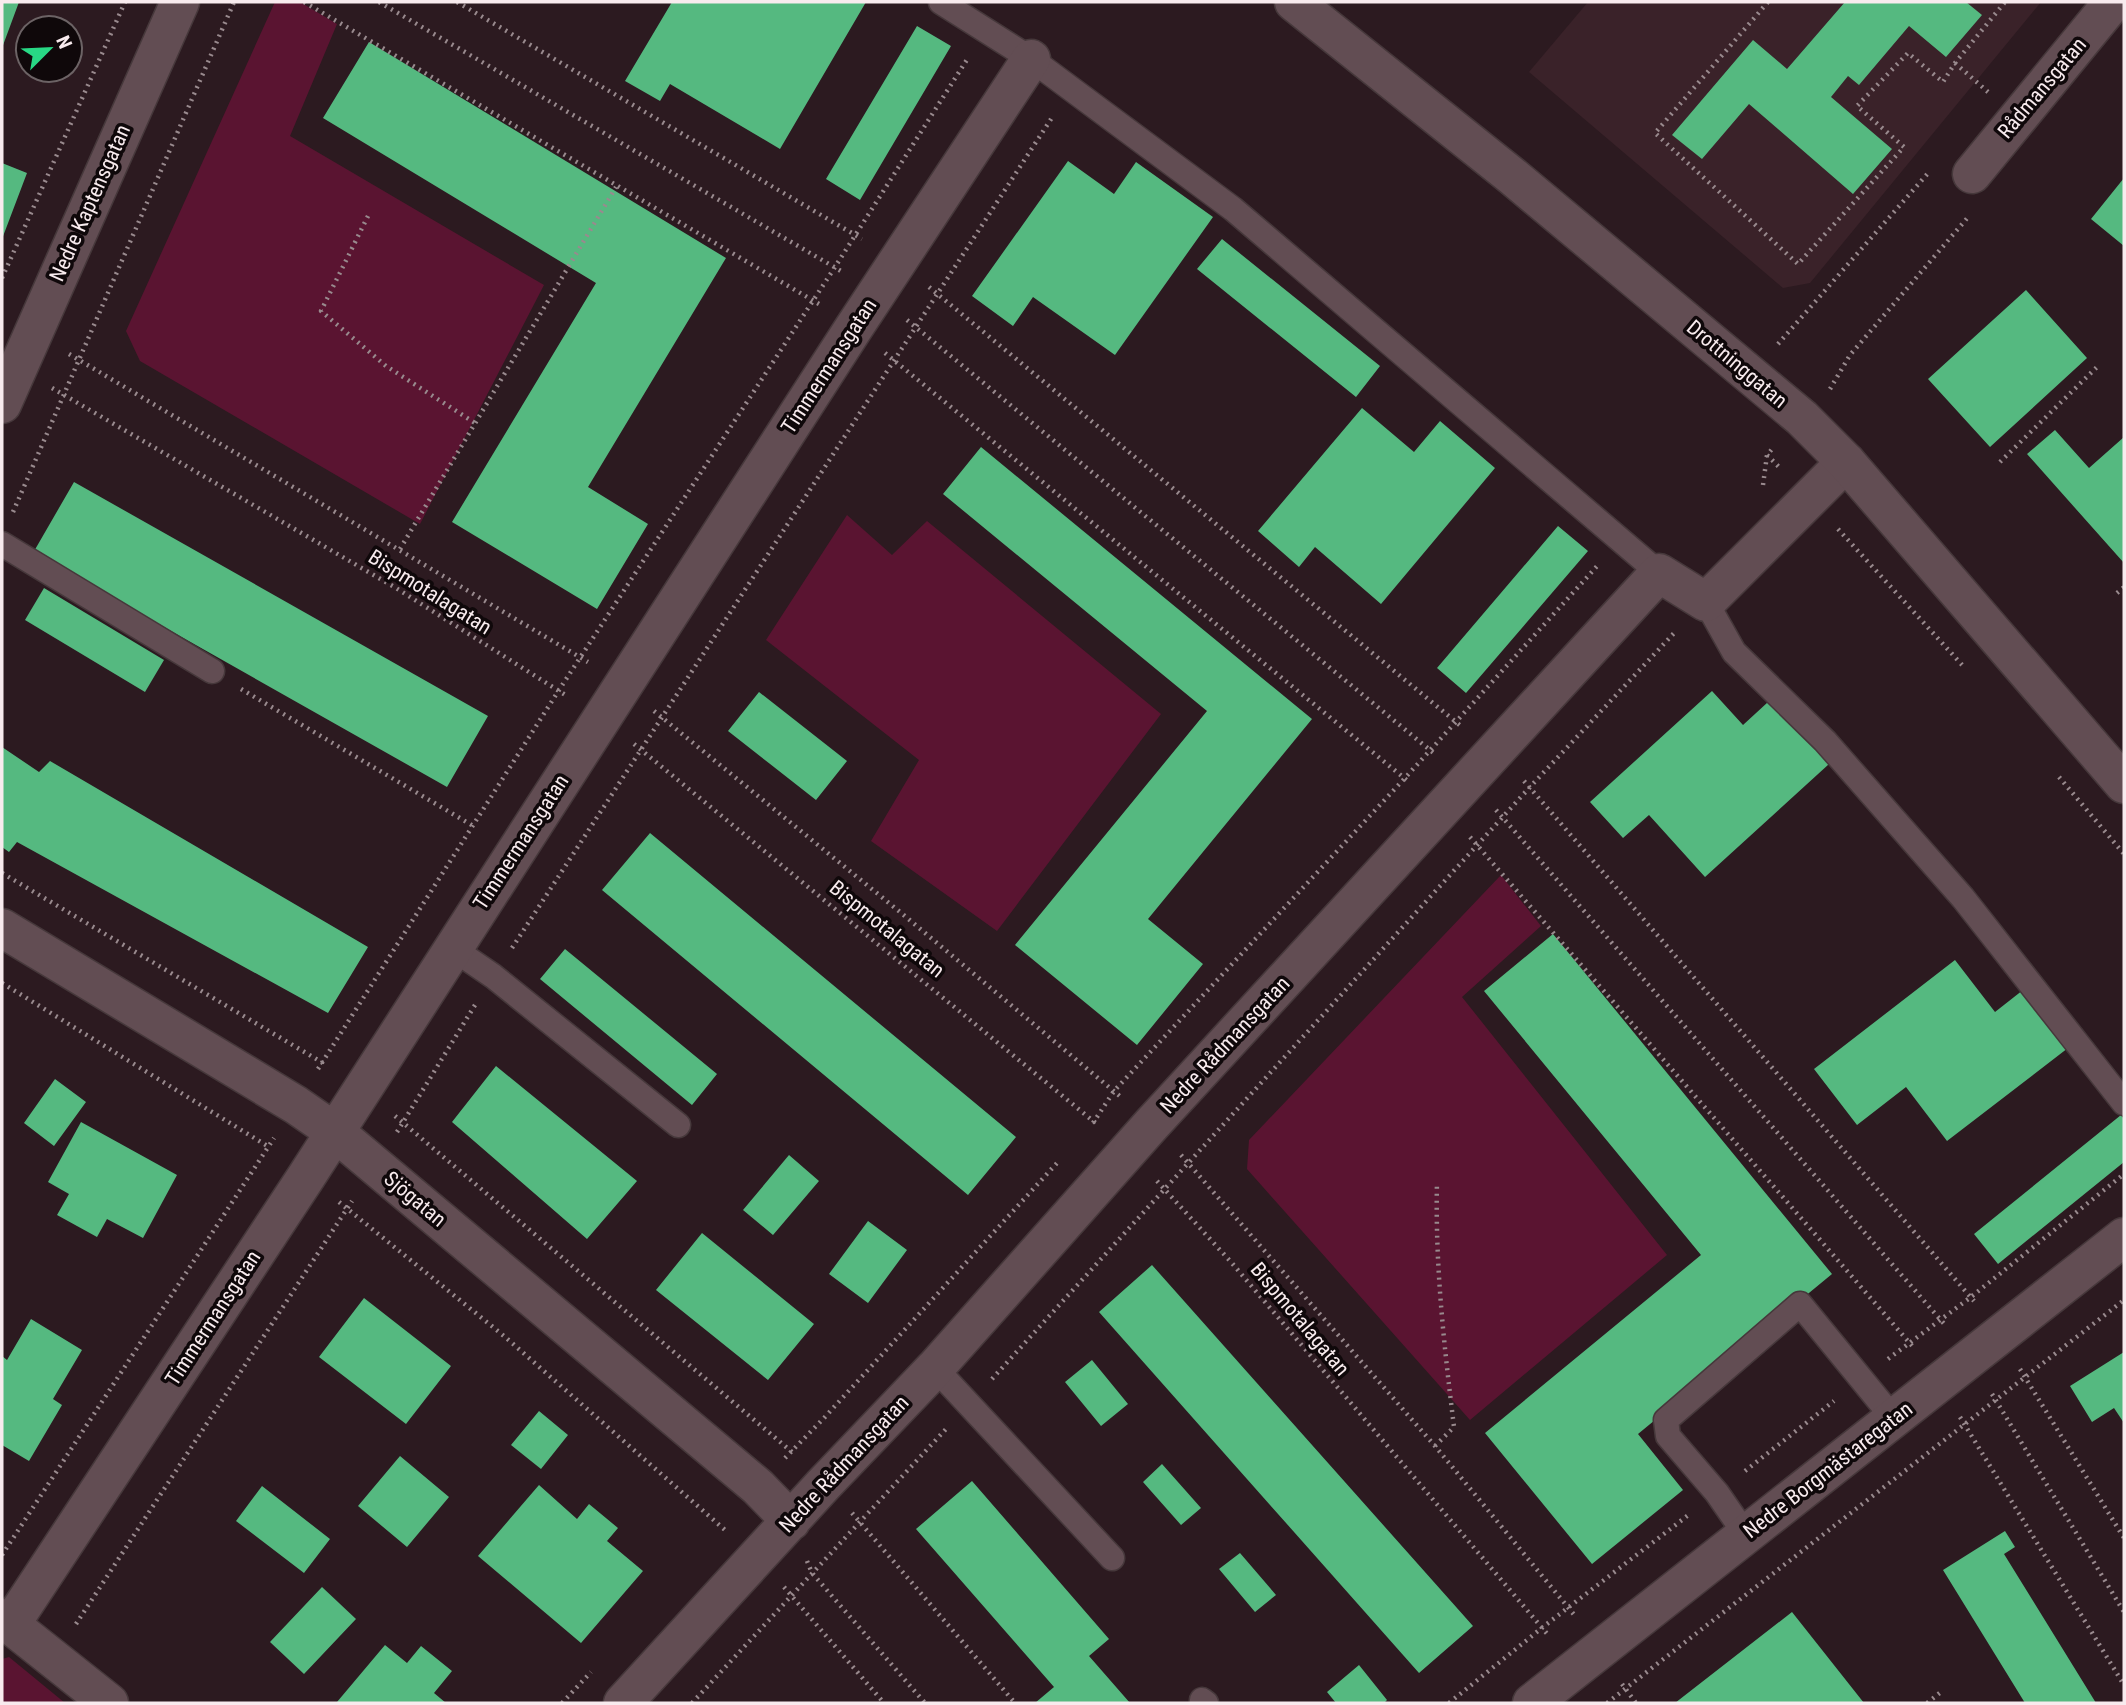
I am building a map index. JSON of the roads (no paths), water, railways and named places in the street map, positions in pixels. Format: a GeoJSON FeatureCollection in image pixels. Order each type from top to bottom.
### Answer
{"type":"FeatureCollection","features":[{"type":"Feature","properties":{"kind":"street","name":"Nedre Kaptensgatan"},"geometry":{"type":"LineString","coordinates":[[2,404],[180,2]]}},
{"type":"Feature","properties":{"kind":"street","name":"Drottninggatan"},"geometry":{"type":"LineString","coordinates":[[1294,2],[1512,176],[1802,418],[1846,462],[2124,784]]}},
{"type":"Feature","properties":{"kind":"street"},"geometry":{"type":"LineString","coordinates":[[2113,2],[2124,12]]}},
{"type":"Feature","properties":{"kind":"street","name":"Rådmansgatan"},"geometry":{"type":"LineString","coordinates":[[1972,174],[2113,2]]}},
{"type":"Feature","properties":{"kind":"street","name":"Timmermansgatan"},"geometry":{"type":"LineString","coordinates":[[7,1621],[306,1177],[852,329],[1031,59]]}},
{"type":"Feature","properties":{"kind":"street","name":"Nedre Rådmansgatan"},"geometry":{"type":"LineString","coordinates":[[622,1703],[934,1368],[1139,1139],[1492,754],[1684,588],[1811,498],[1846,462]]}},
{"type":"Feature","properties":{"kind":"street","name":"Sjögatan"},"geometry":{"type":"LineString","coordinates":[[2,928],[296,1105],[335,1132],[758,1488],[791,1521]]}},
{"type":"Feature","properties":{"kind":"street","name":"Nedre Borgmästaregatan"},"geometry":{"type":"LineString","coordinates":[[1532,1703],[2124,1237]]}},
{"type":"Feature","properties":{"kind":"street"},"geometry":{"type":"LineString","coordinates":[[7,1621],[109,1703]]}},
{"type":"Feature","properties":{"kind":"lane"},"geometry":{"type":"LineString","coordinates":[[941,2],[1031,59],[1233,209],[1621,541],[1684,588],[1734,652],[1825,741],[1963,898],[2124,1102]]}},
{"type":"Feature","properties":{"kind":"lane"},"geometry":{"type":"LineString","coordinates":[[2,544],[212,671]]}},
{"type":"Feature","properties":{"kind":"lane"},"geometry":{"type":"LineString","coordinates":[[452,948],[493,976],[678,1125]]}},
{"type":"Feature","properties":{"kind":"lane"},"geometry":{"type":"LineString","coordinates":[[1746,1535],[1717,1493],[1668,1436],[1666,1420],[1800,1304],[1894,1419]]}},
{"type":"Feature","properties":{"kind":"lane"},"geometry":{"type":"LineString","coordinates":[[934,1368],[1112,1558]]}}]}
